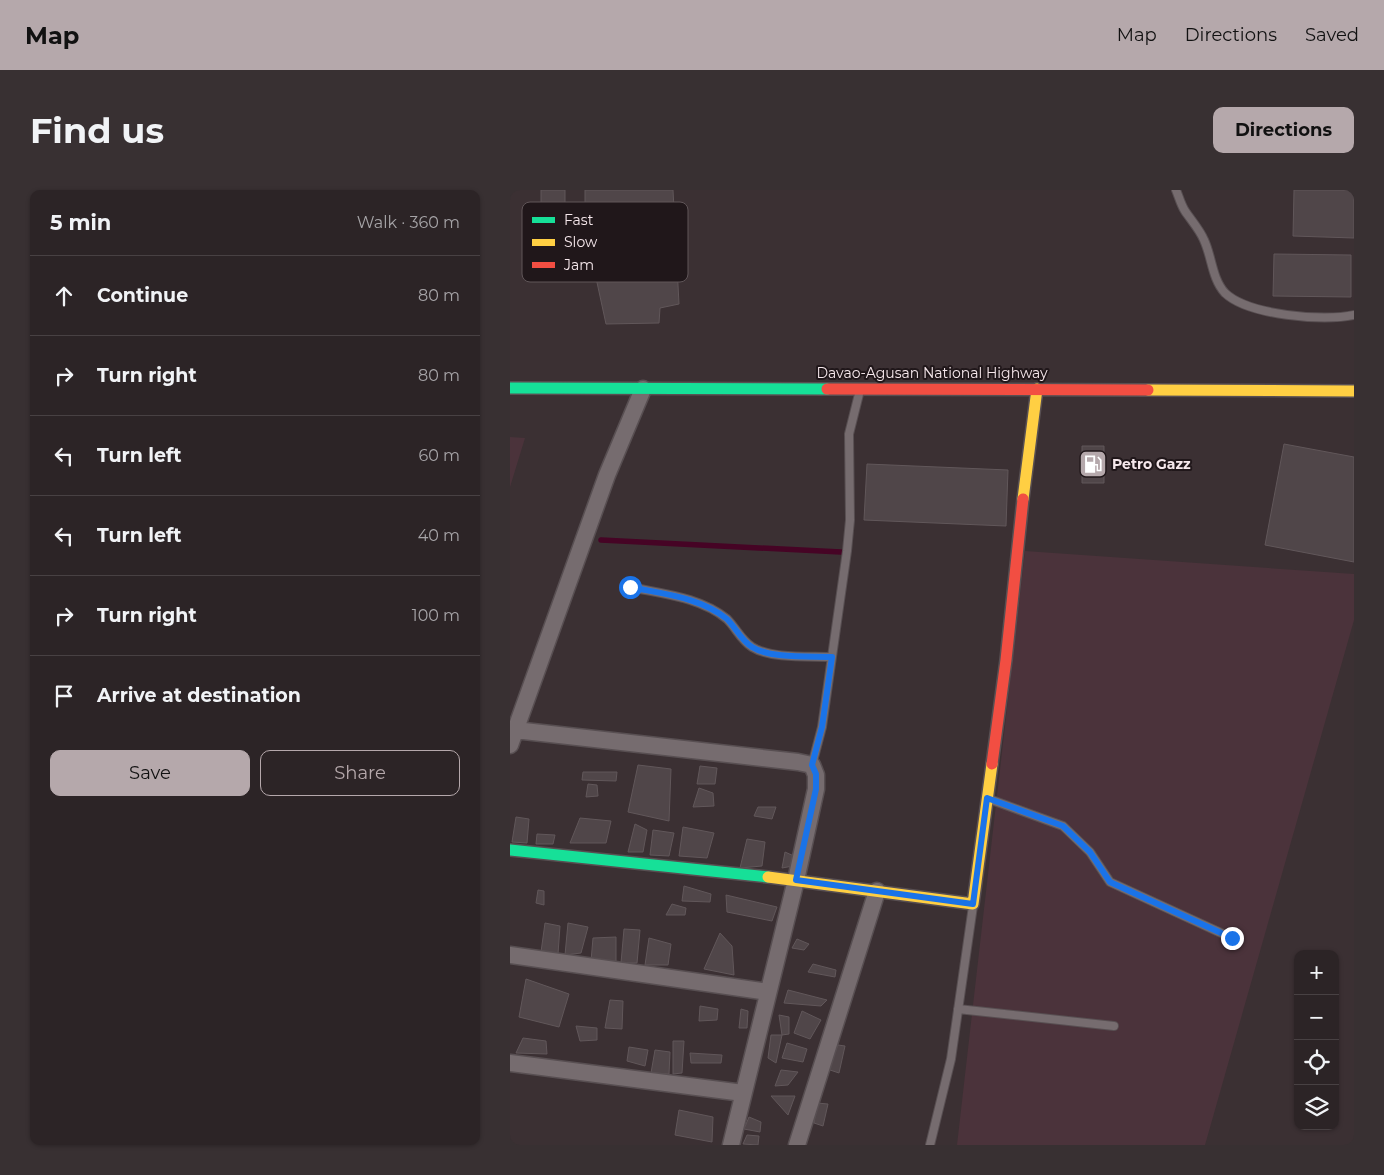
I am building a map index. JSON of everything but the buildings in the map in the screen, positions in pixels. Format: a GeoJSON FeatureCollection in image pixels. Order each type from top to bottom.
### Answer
{"type":"FeatureCollection","features":[{"type":"Feature","properties":{"kind":"main road","name":"Davao-Agusan National Highway"},"geometry":{"type":"LineString","coordinates":[[510,388],[1354,391]]}},
{"type":"Feature","properties":{"kind":"main road"},"geometry":{"type":"LineString","coordinates":[[510,850],[796,880],[973,904],[1006,660],[1017,550],[1037,389]]}},
{"type":"Feature","properties":{"kind":"street"},"geometry":{"type":"LineString","coordinates":[[643,389],[607,475],[512,738],[798,762],[812,765],[816,774],[816,789],[796,880],[731,1145]]}},
{"type":"Feature","properties":{"kind":"street"},"geometry":{"type":"LineString","coordinates":[[797,1145],[877,891]]}},
{"type":"Feature","properties":{"kind":"street"},"geometry":{"type":"LineString","coordinates":[[510,955],[768,992]]}},
{"type":"Feature","properties":{"kind":"street"},"geometry":{"type":"LineString","coordinates":[[510,1064],[744,1093]]}},
{"type":"Feature","properties":{"kind":"lane"},"geometry":{"type":"LineString","coordinates":[[1176,190],[1184,208],[1204,240],[1217,281],[1224,292],[1236,302],[1296,317],[1354,315]]}},
{"type":"Feature","properties":{"kind":"lane"},"geometry":{"type":"LineString","coordinates":[[812,765],[822,727],[850,520],[850,434],[860,388]]}},
{"type":"Feature","properties":{"kind":"lane"},"geometry":{"type":"LineString","coordinates":[[630,587],[687,598],[712,609],[728,620],[741,637],[753,648],[771,654],[832,657]]}},
{"type":"Feature","properties":{"kind":"lane"},"geometry":{"type":"LineString","coordinates":[[987,798],[1063,826],[1090,852],[1110,882],[1232,938]]}},
{"type":"Feature","properties":{"kind":"lane"},"geometry":{"type":"LineString","coordinates":[[930,1145],[950,1059],[973,904]]}},
{"type":"Feature","properties":{"kind":"lane"},"geometry":{"type":"LineString","coordinates":[[958,1009],[1114,1026]]}},
{"type":"Feature","properties":{"kind":"shaded area"},"geometry":{"type":"Polygon","coordinates":[[[510,437],[525,438],[510,487],[510,437]]]}},
{"type":"Feature","properties":{"kind":"shaded area"},"geometry":{"type":"Polygon","coordinates":[[[1025,551],[1354,574],[1354,620],[1205,1145],[957,1145],[1025,551]]]}},
{"type":"Feature","properties":{"kind":"waterway"},"geometry":{"type":"LineString","coordinates":[[601,540],[841,552]]}},
{"type":"Feature","properties":{"kind":"traffic: fast"},"geometry":{"type":"LineString","coordinates":[[510,388],[827,389]]}},
{"type":"Feature","properties":{"kind":"traffic: fast"},"geometry":{"type":"LineString","coordinates":[[510,850],[768,877]]}},
{"type":"Feature","properties":{"kind":"traffic: slow"},"geometry":{"type":"LineString","coordinates":[[1023,499],[1037,389]]}},
{"type":"Feature","properties":{"kind":"traffic: slow"},"geometry":{"type":"LineString","coordinates":[[1148,390],[1354,391]]}},
{"type":"Feature","properties":{"kind":"traffic: slow"},"geometry":{"type":"LineString","coordinates":[[768,877],[973,904],[992,764]]}},
{"type":"Feature","properties":{"kind":"traffic: jam"},"geometry":{"type":"LineString","coordinates":[[827,389],[1148,390]]}},
{"type":"Feature","properties":{"kind":"traffic: jam"},"geometry":{"type":"LineString","coordinates":[[992,764],[1006,660],[1023,499]]}},
{"type":"Feature","properties":{"kind":"place","name":"Petro Gazz"},"geometry":{"type":"Point","coordinates":[1093,464]}},
{"type":"Feature","properties":{"kind":"route"},"geometry":{"type":"LineString","coordinates":[[630,587],[687,598],[712,609],[728,620],[741,637],[753,648],[771,654],[832,657],[822,727],[812,765],[816,774],[816,789],[796,880],[973,904],[987,798],[1063,826],[1090,852],[1110,882],[1232,938]]}}]}
